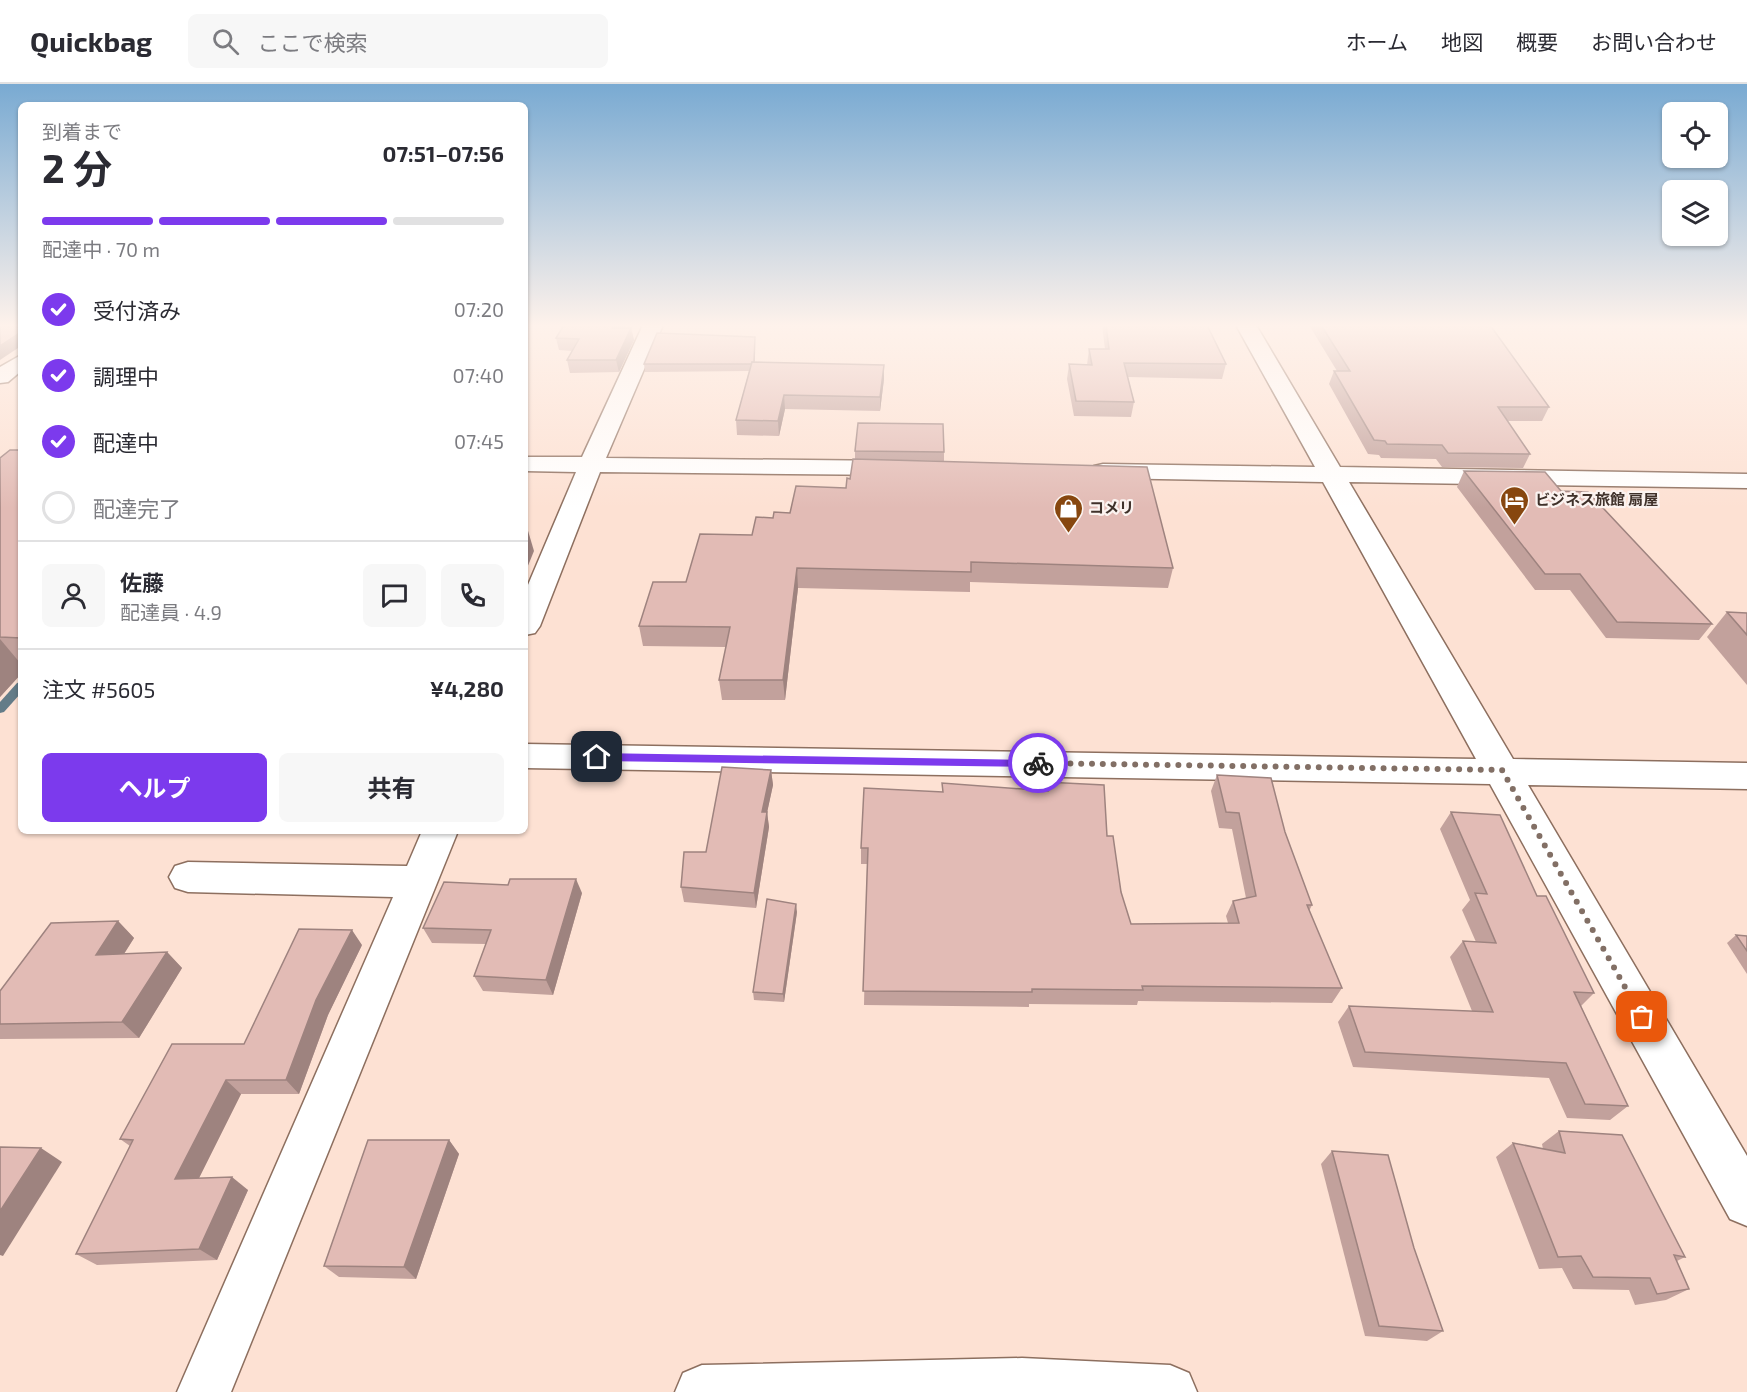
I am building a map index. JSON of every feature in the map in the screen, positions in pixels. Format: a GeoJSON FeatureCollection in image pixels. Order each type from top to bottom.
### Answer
{"type":"FeatureCollection","features":[{"type":"Feature","properties":{"kind":"street"},"geometry":{"type":"LineString","coordinates":[[528,619],[626,386]]}},
{"type":"Feature","properties":{"kind":"street"},"geometry":{"type":"LineString","coordinates":[[1281,386],[1747,1202]]}},
{"type":"Feature","properties":{"kind":"street"},"geometry":{"type":"LineString","coordinates":[[528,464],[914,468]]}},
{"type":"Feature","properties":{"kind":"street"},"geometry":{"type":"LineString","coordinates":[[1080,470],[1747,480]]}},
{"type":"Feature","properties":{"kind":"street"},"geometry":{"type":"LineString","coordinates":[[528,756],[1502,770],[1747,776]]}},
{"type":"Feature","properties":{"kind":"street"},"geometry":{"type":"LineString","coordinates":[[204,1392],[439,834]]}},
{"type":"Feature","properties":{"kind":"street"},"geometry":{"type":"LineString","coordinates":[[188,877],[419,882]]}},
{"type":"Feature","properties":{"kind":"street"},"geometry":{"type":"LineString","coordinates":[[702,1392],[1022,1385],[1170,1392]]}},
{"type":"Feature","properties":{"kind":"building"},"geometry":{"type":"Polygon","coordinates":[[[745,386],[881,386],[880,397],[784,395],[778,421],[736,420],[745,386]]]}},
{"type":"Feature","properties":{"kind":"building"},"geometry":{"type":"Polygon","coordinates":[[[1073,386],[1130,386],[1134,402],[1076,401],[1073,386]]]}},
{"type":"Feature","properties":{"kind":"building"},"geometry":{"type":"Polygon","coordinates":[[[1343,386],[1534,386],[1549,407],[1498,407],[1530,454],[1448,453],[1442,445],[1387,444],[1385,441],[1374,440],[1343,386]]]}},
{"type":"Feature","properties":{"kind":"building"},"geometry":{"type":"Polygon","coordinates":[[[858,423],[943,424],[944,452],[855,451],[858,423]]]}},
{"type":"Feature","properties":{"kind":"building"},"geometry":{"type":"Polygon","coordinates":[[[10,450],[18,450],[18,638],[0,637],[0,458],[10,450]]]}},
{"type":"Feature","properties":{"kind":"building"},"geometry":{"type":"Polygon","coordinates":[[[853,459],[1147,467],[1173,568],[971,562],[971,572],[797,568],[783,680],[719,680],[730,627],[639,626],[653,582],[686,582],[700,534],[752,535],[756,517],[773,518],[774,512],[790,513],[796,486],[846,488],[853,459]]]}},
{"type":"Feature","properties":{"kind":"building"},"geometry":{"type":"Polygon","coordinates":[[[1464,471],[1545,472],[1561,491],[1588,492],[1712,624],[1617,622],[1580,574],[1545,574],[1464,471]]]}},
{"type":"Feature","properties":{"kind":"building"},"geometry":{"type":"Polygon","coordinates":[[[1727,612],[1747,613],[1747,635],[1727,612]]]}},
{"type":"Feature","properties":{"kind":"building"},"geometry":{"type":"Polygon","coordinates":[[[722,767],[771,770],[762,812],[767,812],[754,893],[681,887],[684,852],[706,852],[722,767]]]}},
{"type":"Feature","properties":{"kind":"building"},"geometry":{"type":"Polygon","coordinates":[[[1217,775],[1271,778],[1285,832],[1312,905],[1307,905],[1342,988],[1142,986],[1143,990],[863,991],[868,848],[861,848],[864,788],[943,792],[942,783],[1048,791],[1046,782],[1104,785],[1107,836],[1113,836],[1121,892],[1131,924],[1239,923],[1233,901],[1256,896],[1239,813],[1226,812],[1217,775]]]}},
{"type":"Feature","properties":{"kind":"building"},"geometry":{"type":"Polygon","coordinates":[[[1451,812],[1500,815],[1537,896],[1546,896],[1594,993],[1574,992],[1628,1106],[1585,1104],[1566,1063],[1365,1052],[1349,1006],[1493,1012],[1463,941],[1496,943],[1475,893],[1487,894],[1451,812]]]}},
{"type":"Feature","properties":{"kind":"building"},"geometry":{"type":"Polygon","coordinates":[[[510,879],[576,879],[546,980],[474,976],[491,930],[423,928],[444,882],[508,885],[510,879]]]}},
{"type":"Feature","properties":{"kind":"building"},"geometry":{"type":"Polygon","coordinates":[[[767,899],[796,904],[783,994],[753,992],[767,899]]]}},
{"type":"Feature","properties":{"kind":"building"},"geometry":{"type":"Polygon","coordinates":[[[118,921],[96,955],[167,952],[122,1022],[0,1024],[0,991],[51,923],[118,921]]]}},
{"type":"Feature","properties":{"kind":"building"},"geometry":{"type":"Polygon","coordinates":[[[299,929],[352,930],[316,1000],[286,1080],[226,1080],[175,1179],[232,1177],[199,1249],[76,1254],[133,1140],[120,1139],[172,1044],[244,1044],[299,929]]]}},
{"type":"Feature","properties":{"kind":"building"},"geometry":{"type":"Polygon","coordinates":[[[1736,935],[1747,936],[1747,951],[1736,935]]]}},
{"type":"Feature","properties":{"kind":"building"},"geometry":{"type":"Polygon","coordinates":[[[1559,1131],[1622,1135],[1685,1257],[1674,1255],[1689,1289],[1657,1294],[1650,1278],[1593,1277],[1581,1256],[1558,1257],[1513,1143],[1565,1153],[1559,1131]]]}},
{"type":"Feature","properties":{"kind":"building"},"geometry":{"type":"Polygon","coordinates":[[[368,1140],[449,1140],[404,1267],[324,1266],[368,1140]]]}},
{"type":"Feature","properties":{"kind":"building"},"geometry":{"type":"Polygon","coordinates":[[[0,1147],[41,1148],[0,1211],[0,1147]]]}},
{"type":"Feature","properties":{"kind":"building"},"geometry":{"type":"Polygon","coordinates":[[[1332,1151],[1388,1155],[1414,1248],[1443,1331],[1379,1326],[1332,1151]]]}},
{"type":"Feature","properties":{"kind":"waterway"},"geometry":{"type":"LineString","coordinates":[[0,709],[18,689]]}},
{"type":"Feature","properties":{"kind":"way so far"},"geometry":{"type":"LineString","coordinates":[[1038,763],[1502,770],[1642,1017]]}},
{"type":"Feature","properties":{"kind":"place","name":"ビジネス旅館 扇屋"},"geometry":{"type":"Point","coordinates":[1514,526]}},
{"type":"Feature","properties":{"kind":"place","name":"コメリ"},"geometry":{"type":"Point","coordinates":[1068,534]}},
{"type":"Feature","properties":{"kind":"route"},"geometry":{"type":"LineString","coordinates":[[597,757],[1038,763]]}}]}
